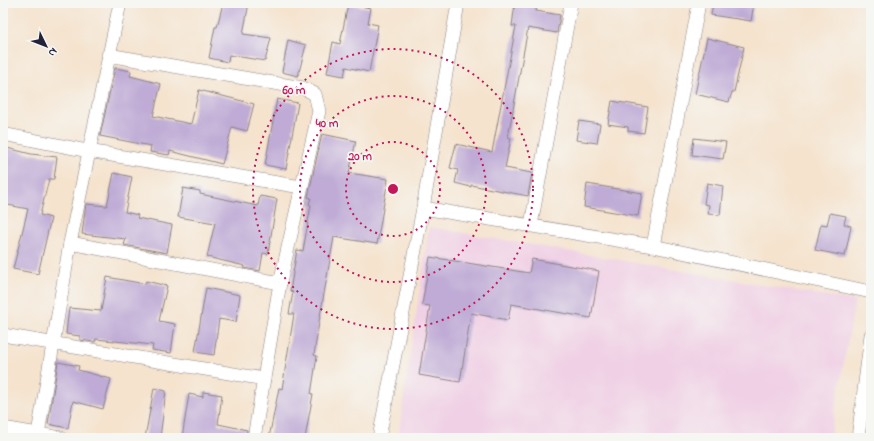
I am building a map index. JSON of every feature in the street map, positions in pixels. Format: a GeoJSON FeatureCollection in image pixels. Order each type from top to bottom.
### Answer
{"type":"FeatureCollection","features":[{"type":"Feature","properties":{"kind":"street"},"geometry":{"type":"LineString","coordinates":[[38,434],[70,242],[120,3]]}},
{"type":"Feature","properties":{"kind":"street"},"geometry":{"type":"LineString","coordinates":[[378,438],[423,208],[458,3]]}},
{"type":"Feature","properties":{"kind":"street"},"geometry":{"type":"LineString","coordinates":[[531,225],[571,3]]}},
{"type":"Feature","properties":{"kind":"street"},"geometry":{"type":"LineString","coordinates":[[653,246],[699,3]]}},
{"type":"Feature","properties":{"kind":"street"},"geometry":{"type":"LineString","coordinates":[[108,55],[303,88],[315,94],[319,111],[280,283],[254,438]]}},
{"type":"Feature","properties":{"kind":"street"},"geometry":{"type":"LineString","coordinates":[[3,134],[88,151],[301,187]]}},
{"type":"Feature","properties":{"kind":"street"},"geometry":{"type":"LineString","coordinates":[[423,208],[653,246],[871,292]]}},
{"type":"Feature","properties":{"kind":"street"},"geometry":{"type":"LineString","coordinates":[[70,242],[280,283]]}},
{"type":"Feature","properties":{"kind":"street"},"geometry":{"type":"LineString","coordinates":[[3,334],[264,379]]}},
{"type":"Feature","properties":{"kind":"street"},"geometry":{"type":"LineString","coordinates":[[858,438],[871,335]]}},
{"type":"Feature","properties":{"kind":"street"},"geometry":{"type":"LineString","coordinates":[[3,428],[61,438]]}},
{"type":"Feature","properties":{"kind":"shaded area"},"geometry":{"type":"Polygon","coordinates":[[[429,227],[855,301],[830,438],[398,438],[429,227]]]}},
{"type":"Feature","properties":{"kind":"building"},"geometry":{"type":"Polygon","coordinates":[[[223,3],[249,3],[243,34],[271,38],[265,61],[229,55],[228,62],[209,58],[215,27],[217,27],[223,3]]]}},
{"type":"Feature","properties":{"kind":"building"},"geometry":{"type":"Polygon","coordinates":[[[515,3],[537,3],[536,11],[560,15],[557,33],[528,28],[508,137],[511,138],[505,168],[532,173],[528,196],[455,183],[458,170],[450,168],[456,144],[492,152],[516,26],[512,26],[515,3]]]}},
{"type":"Feature","properties":{"kind":"building"},"geometry":{"type":"Polygon","coordinates":[[[713,3],[754,3],[751,21],[711,15],[713,3]]]}},
{"type":"Feature","properties":{"kind":"building"},"geometry":{"type":"Polygon","coordinates":[[[348,4],[371,8],[368,23],[378,25],[369,72],[346,67],[344,76],[327,73],[333,42],[340,44],[348,4]]]}},
{"type":"Feature","properties":{"kind":"building"},"geometry":{"type":"Polygon","coordinates":[[[707,38],[744,47],[734,92],[732,92],[729,102],[695,94],[707,38]]]}},
{"type":"Feature","properties":{"kind":"building"},"geometry":{"type":"Polygon","coordinates":[[[288,40],[306,45],[298,76],[282,72],[288,40]]]}},
{"type":"Feature","properties":{"kind":"building"},"geometry":{"type":"Polygon","coordinates":[[[115,68],[131,71],[130,76],[161,84],[153,116],[191,124],[199,90],[254,104],[247,131],[232,127],[222,164],[170,151],[169,155],[150,152],[151,146],[100,136],[115,68]]]}},
{"type":"Feature","properties":{"kind":"building"},"geometry":{"type":"Polygon","coordinates":[[[277,99],[298,103],[286,169],[265,165],[277,99]]]}},
{"type":"Feature","properties":{"kind":"building"},"geometry":{"type":"Polygon","coordinates":[[[612,101],[648,107],[644,133],[628,131],[628,127],[608,124],[612,101]]]}},
{"type":"Feature","properties":{"kind":"building"},"geometry":{"type":"Polygon","coordinates":[[[579,121],[600,124],[597,143],[576,140],[579,121]]]}},
{"type":"Feature","properties":{"kind":"building"},"geometry":{"type":"Polygon","coordinates":[[[322,134],[356,141],[349,173],[388,179],[377,244],[334,237],[314,355],[317,356],[311,394],[313,394],[305,438],[269,438],[279,388],[282,389],[294,314],[289,314],[293,292],[290,291],[297,250],[303,251],[311,205],[309,204],[311,198],[308,197],[322,134]]]}},
{"type":"Feature","properties":{"kind":"building"},"geometry":{"type":"Polygon","coordinates":[[[694,138],[726,142],[723,159],[692,155],[694,138]]]}},
{"type":"Feature","properties":{"kind":"building"},"geometry":{"type":"Polygon","coordinates":[[[3,147],[31,154],[57,157],[54,179],[49,179],[40,215],[51,218],[38,274],[13,269],[28,209],[3,204],[3,147]]]}},
{"type":"Feature","properties":{"kind":"building"},"geometry":{"type":"Polygon","coordinates":[[[114,173],[132,177],[125,212],[138,215],[137,218],[172,225],[167,253],[124,245],[126,239],[82,234],[86,204],[107,206],[114,173]]]}},
{"type":"Feature","properties":{"kind":"building"},"geometry":{"type":"Polygon","coordinates":[[[707,183],[723,186],[720,215],[708,214],[709,205],[704,204],[707,183]]]}},
{"type":"Feature","properties":{"kind":"building"},"geometry":{"type":"Polygon","coordinates":[[[587,184],[642,193],[638,216],[584,207],[587,184]]]}},
{"type":"Feature","properties":{"kind":"building"},"geometry":{"type":"Polygon","coordinates":[[[183,188],[200,191],[200,194],[258,206],[260,196],[277,199],[268,254],[263,253],[260,271],[207,257],[215,223],[178,217],[183,188]]]}},
{"type":"Feature","properties":{"kind":"building"},"geometry":{"type":"Polygon","coordinates":[[[830,213],[846,216],[844,224],[851,226],[845,256],[815,250],[821,224],[827,225],[830,213]]]}},
{"type":"Feature","properties":{"kind":"building"},"geometry":{"type":"Polygon","coordinates":[[[430,257],[529,273],[532,259],[599,271],[591,318],[511,304],[508,320],[471,313],[460,382],[419,375],[430,306],[422,305],[430,257]]]}},
{"type":"Feature","properties":{"kind":"building"},"geometry":{"type":"Polygon","coordinates":[[[107,277],[145,284],[146,281],[167,286],[159,321],[175,324],[171,353],[152,350],[153,345],[96,339],[95,342],[80,340],[80,336],[66,334],[69,308],[101,311],[107,277]]]}},
{"type":"Feature","properties":{"kind":"building"},"geometry":{"type":"Polygon","coordinates":[[[206,288],[240,295],[236,322],[219,319],[214,355],[195,352],[206,288]]]}},
{"type":"Feature","properties":{"kind":"building"},"geometry":{"type":"Polygon","coordinates":[[[58,362],[79,366],[78,370],[111,379],[103,409],[73,401],[68,428],[48,424],[58,362]]]}},
{"type":"Feature","properties":{"kind":"building"},"geometry":{"type":"Polygon","coordinates":[[[154,388],[166,391],[160,438],[145,438],[154,388]]]}},
{"type":"Feature","properties":{"kind":"building"},"geometry":{"type":"Polygon","coordinates":[[[203,392],[222,395],[218,424],[247,430],[246,438],[182,438],[189,394],[203,397],[203,392]]]}}]}
